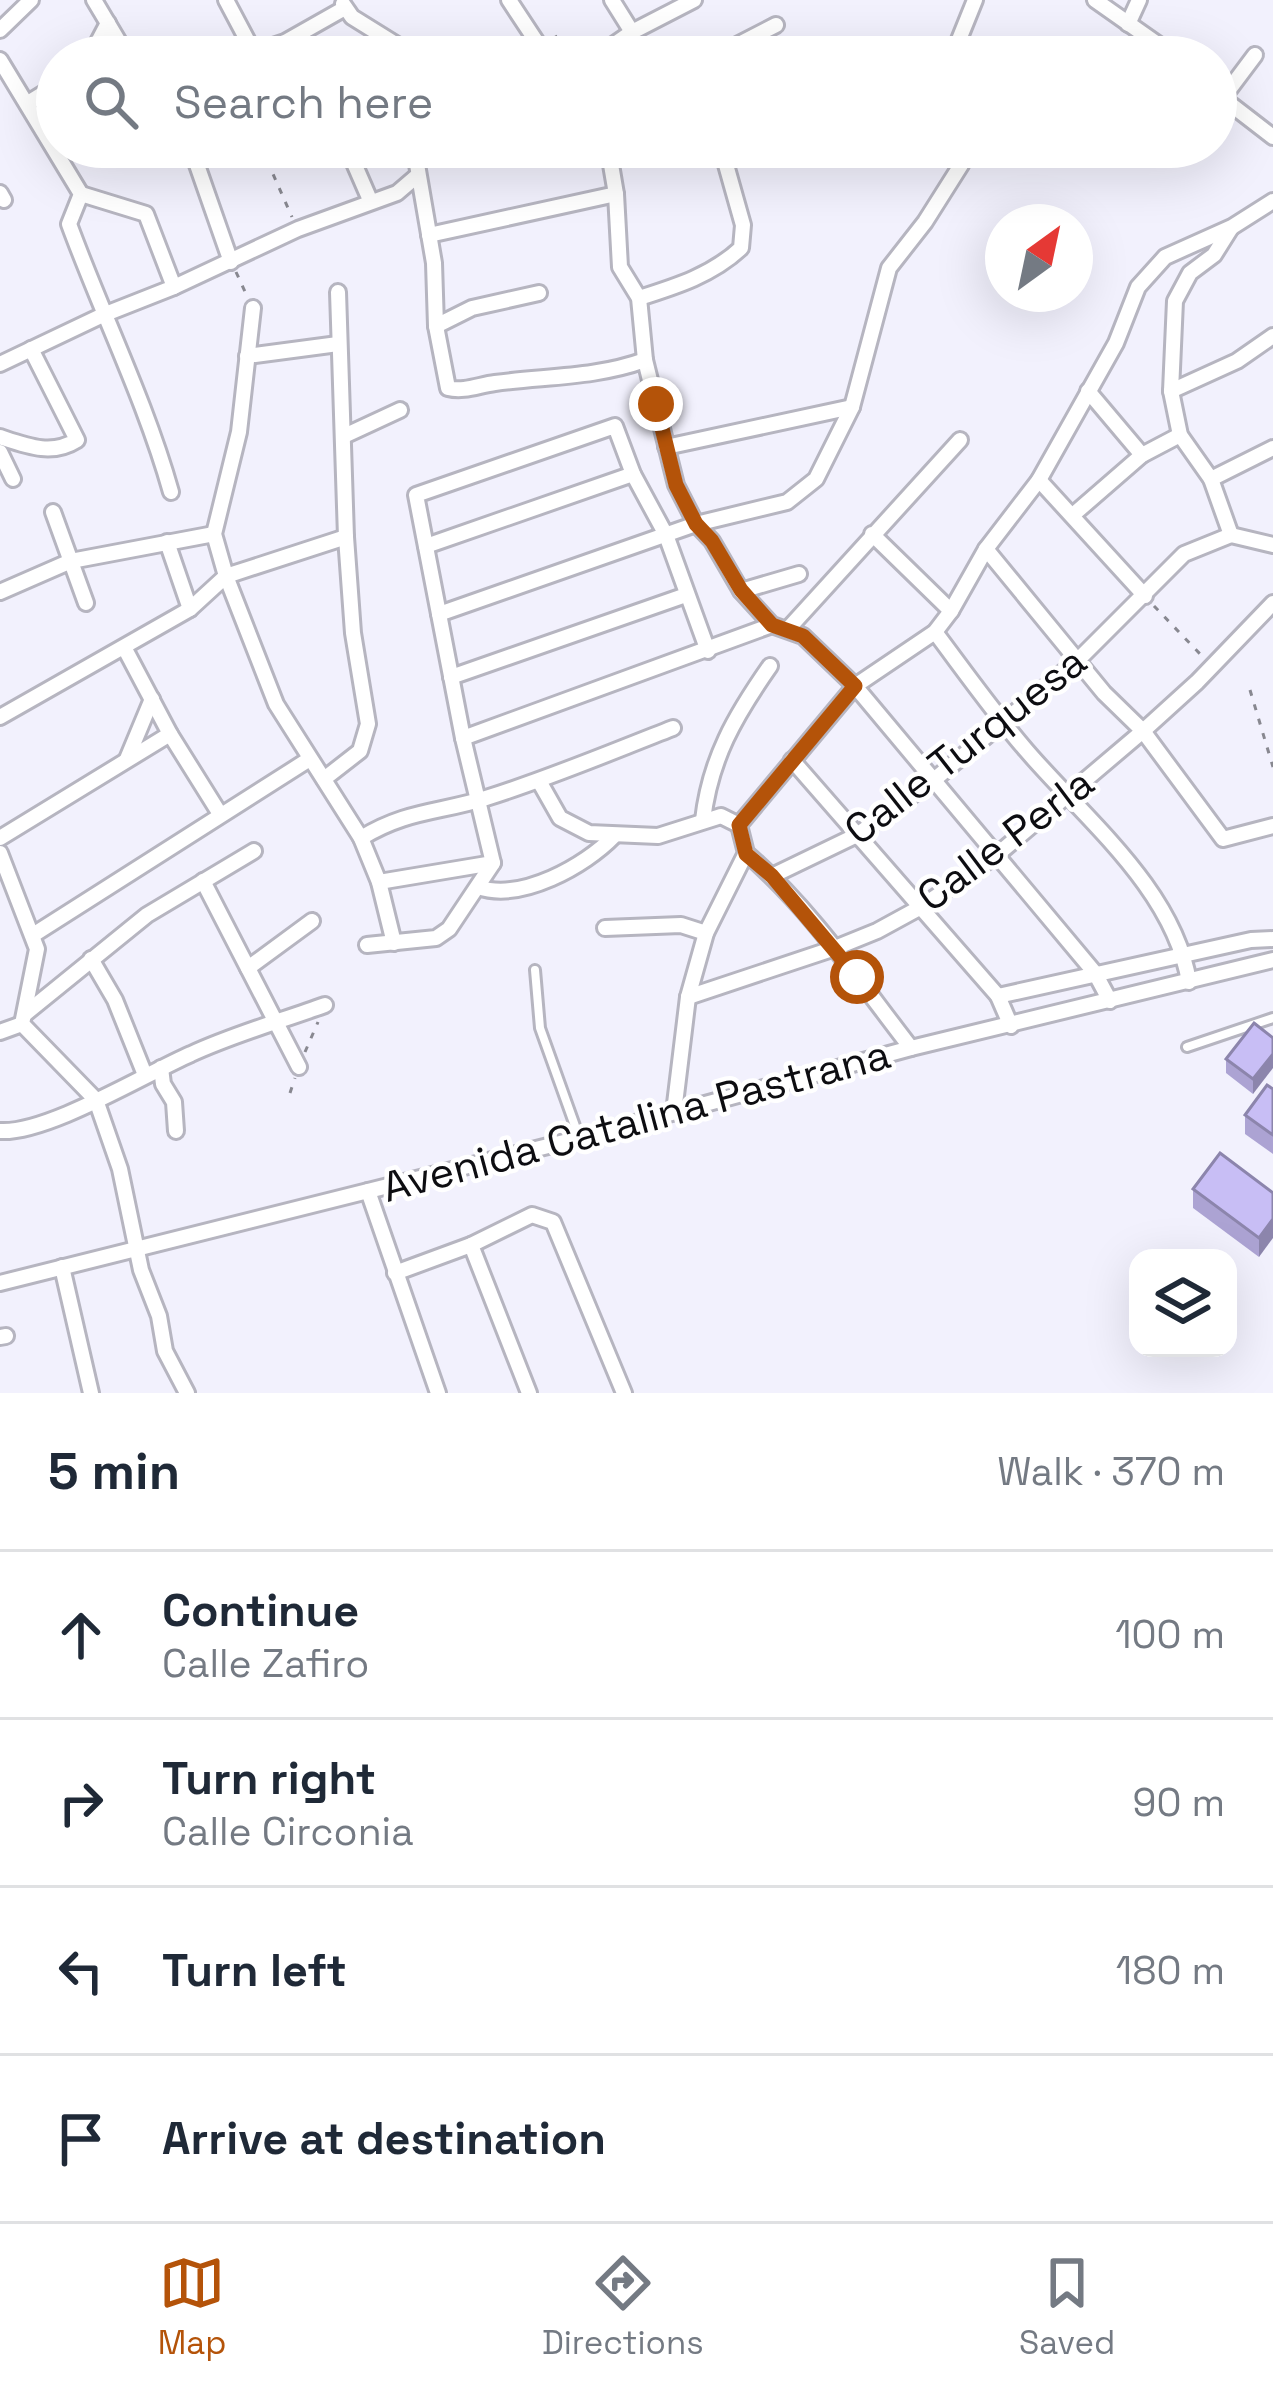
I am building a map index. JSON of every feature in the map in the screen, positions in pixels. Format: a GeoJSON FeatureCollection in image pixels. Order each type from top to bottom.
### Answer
{"type":"FeatureCollection","features":[{"type":"Feature","properties":{"kind":"street"},"geometry":{"type":"LineString","coordinates":[[94,0],[116,36]]}},
{"type":"Feature","properties":{"kind":"street"},"geometry":{"type":"LineString","coordinates":[[226,0],[239,36]]}},
{"type":"Feature","properties":{"kind":"street"},"geometry":{"type":"LineString","coordinates":[[509,0],[533,36]]}},
{"type":"Feature","properties":{"kind":"street"},"geometry":{"type":"LineString","coordinates":[[612,0],[632,32]]}},
{"type":"Feature","properties":{"kind":"street"},"geometry":{"type":"LineString","coordinates":[[626,36],[694,0]]}},
{"type":"Feature","properties":{"kind":"street"},"geometry":{"type":"LineString","coordinates":[[961,36],[976,0]]}},
{"type":"Feature","properties":{"kind":"street"},"geometry":{"type":"LineString","coordinates":[[1095,0],[1145,36]]}},
{"type":"Feature","properties":{"kind":"street"},"geometry":{"type":"LineString","coordinates":[[1128,24],[1139,0]]}},
{"type":"Feature","properties":{"kind":"street"},"geometry":{"type":"LineString","coordinates":[[0,30],[27,1]]}},
{"type":"Feature","properties":{"kind":"street"},"geometry":{"type":"LineString","coordinates":[[295,36],[346,8],[385,36]]}},
{"type":"Feature","properties":{"kind":"street"},"geometry":{"type":"LineString","coordinates":[[101,36],[108,23]]}},
{"type":"Feature","properties":{"kind":"street"},"geometry":{"type":"LineString","coordinates":[[755,36],[776,25]]}},
{"type":"Feature","properties":{"kind":"street"},"geometry":{"type":"LineString","coordinates":[[1237,76],[1255,56]]}},
{"type":"Feature","properties":{"kind":"street"},"geometry":{"type":"LineString","coordinates":[[0,60],[36,117]]}},
{"type":"Feature","properties":{"kind":"street"},"geometry":{"type":"LineString","coordinates":[[28,103],[36,98]]}},
{"type":"Feature","properties":{"kind":"street"},"geometry":{"type":"LineString","coordinates":[[1237,110],[1273,137]]}},
{"type":"Feature","properties":{"kind":"street"},"geometry":{"type":"LineString","coordinates":[[66,168],[81,194],[146,214],[174,287]]}},
{"type":"Feature","properties":{"kind":"street"},"geometry":{"type":"LineString","coordinates":[[198,168],[231,262]]}},
{"type":"Feature","properties":{"kind":"street"},"geometry":{"type":"LineString","coordinates":[[356,168],[370,200]]}},
{"type":"Feature","properties":{"kind":"street"},"geometry":{"type":"LineString","coordinates":[[417,168],[448,388],[456,391],[610,373],[645,360]]}},
{"type":"Feature","properties":{"kind":"street"},"geometry":{"type":"LineString","coordinates":[[612,168],[620,267],[639,298],[645,360],[666,447],[676,485],[696,524],[712,541],[741,590],[772,625],[803,636],[855,686],[1095,973],[1110,1001]]}},
{"type":"Feature","properties":{"kind":"street"},"geometry":{"type":"LineString","coordinates":[[639,298],[690,281],[724,264],[741,248],[743,225],[727,168]]}},
{"type":"Feature","properties":{"kind":"street"},"geometry":{"type":"LineString","coordinates":[[439,614],[696,524],[787,502],[816,479],[852,407],[889,268],[959,168]]}},
{"type":"Feature","properties":{"kind":"street"},"geometry":{"type":"LineString","coordinates":[[0,364],[298,230],[397,193],[418,175]]}},
{"type":"Feature","properties":{"kind":"street"},"geometry":{"type":"LineString","coordinates":[[397,193],[424,205]]}},
{"type":"Feature","properties":{"kind":"street"},"geometry":{"type":"LineString","coordinates":[[81,194],[69,224],[149,418],[171,492]]}},
{"type":"Feature","properties":{"kind":"street"},"geometry":{"type":"LineString","coordinates":[[429,235],[616,194]]}},
{"type":"Feature","properties":{"kind":"street"},"geometry":{"type":"LineString","coordinates":[[739,825],[855,686],[935,632],[951,611],[986,549],[1039,480],[1116,344],[1138,287],[1165,257],[1273,201]]}},
{"type":"Feature","properties":{"kind":"street"},"geometry":{"type":"LineString","coordinates":[[1232,226],[1214,255],[1190,273],[1175,301],[1172,391],[1180,435],[1211,478],[1232,536],[1273,545]]}},
{"type":"Feature","properties":{"kind":"street"},"geometry":{"type":"LineString","coordinates":[[324,779],[360,751],[368,724],[353,633],[346,537],[338,292]]}},
{"type":"Feature","properties":{"kind":"street"},"geometry":{"type":"LineString","coordinates":[[436,326],[472,308],[538,293]]}},
{"type":"Feature","properties":{"kind":"street"},"geometry":{"type":"LineString","coordinates":[[253,308],[239,432],[214,534],[276,704],[361,838],[380,882],[394,943]]}},
{"type":"Feature","properties":{"kind":"street"},"geometry":{"type":"LineString","coordinates":[[1172,391],[1237,361],[1273,336]]}},
{"type":"Feature","properties":{"kind":"street"},"geometry":{"type":"LineString","coordinates":[[247,356],[338,344]]}},
{"type":"Feature","properties":{"kind":"street"},"geometry":{"type":"LineString","coordinates":[[0,437],[61,450],[77,440],[31,350]]}},
{"type":"Feature","properties":{"kind":"street"},"geometry":{"type":"LineString","coordinates":[[1088,392],[1142,455]]}},
{"type":"Feature","properties":{"kind":"street"},"geometry":{"type":"LineString","coordinates":[[666,447],[852,407]]}},
{"type":"Feature","properties":{"kind":"street"},"geometry":{"type":"LineString","coordinates":[[344,436],[400,410]]}},
{"type":"Feature","properties":{"kind":"street"},"geometry":{"type":"LineString","coordinates":[[367,945],[436,938],[449,929],[493,862],[463,738],[416,496],[615,426],[633,474],[666,536],[708,651]]}},
{"type":"Feature","properties":{"kind":"street"},"geometry":{"type":"LineString","coordinates":[[1074,514],[1142,455],[1180,435]]}},
{"type":"Feature","properties":{"kind":"street"},"geometry":{"type":"LineString","coordinates":[[788,629],[960,440]]}},
{"type":"Feature","properties":{"kind":"street"},"geometry":{"type":"LineString","coordinates":[[1211,478],[1273,448]]}},
{"type":"Feature","properties":{"kind":"street"},"geometry":{"type":"LineString","coordinates":[[0,452],[13,479]]}},
{"type":"Feature","properties":{"kind":"street"},"geometry":{"type":"LineString","coordinates":[[426,546],[633,474]]}},
{"type":"Feature","properties":{"kind":"street"},"geometry":{"type":"LineString","coordinates":[[1039,480],[1145,596]]}},
{"type":"Feature","properties":{"kind":"street"},"geometry":{"type":"LineString","coordinates":[[53,512],[86,603]]}},
{"type":"Feature","properties":{"kind":"street"},"geometry":{"type":"LineString","coordinates":[[0,592],[71,561],[214,534]]}},
{"type":"Feature","properties":{"kind":"street"},"geometry":{"type":"LineString","coordinates":[[872,534],[951,611]]}},
{"type":"Feature","properties":{"kind":"street","name":"Calle Turquesa"},"geometry":{"type":"LineString","coordinates":[[772,876],[856,835],[935,779],[1079,659],[1184,554],[1232,536]]}},
{"type":"Feature","properties":{"kind":"street"},"geometry":{"type":"LineString","coordinates":[[0,717],[190,609],[226,576],[346,537]]}},
{"type":"Feature","properties":{"kind":"street"},"geometry":{"type":"LineString","coordinates":[[167,542],[190,609]]}},
{"type":"Feature","properties":{"kind":"street"},"geometry":{"type":"LineString","coordinates":[[986,549],[1143,731],[1223,839],[1273,826]]}},
{"type":"Feature","properties":{"kind":"street"},"geometry":{"type":"LineString","coordinates":[[741,590],[799,574]]}},
{"type":"Feature","properties":{"kind":"street"},"geometry":{"type":"LineString","coordinates":[[451,677],[686,595]]}},
{"type":"Feature","properties":{"kind":"street","name":"Calle Perla"},"geometry":{"type":"LineString","coordinates":[[688,997],[877,932],[921,907],[998,854],[1143,731],[1273,603]]}},
{"type":"Feature","properties":{"kind":"street"},"geometry":{"type":"LineString","coordinates":[[463,738],[772,625]]}},
{"type":"Feature","properties":{"kind":"street"},"geometry":{"type":"LineString","coordinates":[[935,632],[1003,723],[1142,879],[1185,954],[1190,982]]}},
{"type":"Feature","properties":{"kind":"street"},"geometry":{"type":"LineString","coordinates":[[125,649],[220,814]]}},
{"type":"Feature","properties":{"kind":"street"},"geometry":{"type":"LineString","coordinates":[[703,820],[717,754],[731,722],[770,666]]}},
{"type":"Feature","properties":{"kind":"street"},"geometry":{"type":"LineString","coordinates":[[127,759],[152,699]]}},
{"type":"Feature","properties":{"kind":"street"},"geometry":{"type":"LineString","coordinates":[[361,838],[396,818],[478,801],[673,728]]}},
{"type":"Feature","properties":{"kind":"street"},"geometry":{"type":"LineString","coordinates":[[0,838],[170,734]]}},
{"type":"Feature","properties":{"kind":"street"},"geometry":{"type":"LineString","coordinates":[[34,935],[308,760]]}},
{"type":"Feature","properties":{"kind":"street"},"geometry":{"type":"LineString","coordinates":[[792,760],[998,996],[1011,1026]]}},
{"type":"Feature","properties":{"kind":"street"},"geometry":{"type":"LineString","coordinates":[[538,781],[560,818],[589,833],[658,836],[721,816],[739,825],[746,854],[772,876],[835,948],[911,1048]]}},
{"type":"Feature","properties":{"kind":"street"},"geometry":{"type":"LineString","coordinates":[[478,887],[495,892],[547,880],[590,860],[614,836]]}},
{"type":"Feature","properties":{"kind":"street"},"geometry":{"type":"LineString","coordinates":[[0,1032],[24,1019],[147,916],[254,851]]}},
{"type":"Feature","properties":{"kind":"street"},"geometry":{"type":"LineString","coordinates":[[0,854],[38,949],[24,1019]]}},
{"type":"Feature","properties":{"kind":"street"},"geometry":{"type":"LineString","coordinates":[[674,1112],[688,997],[706,934],[746,854]]}},
{"type":"Feature","properties":{"kind":"street"},"geometry":{"type":"LineString","coordinates":[[380,882],[493,862]]}},
{"type":"Feature","properties":{"kind":"street"},"geometry":{"type":"LineString","coordinates":[[202,881],[298,1066]]}},
{"type":"Feature","properties":{"kind":"street"},"geometry":{"type":"LineString","coordinates":[[248,968],[311,921]]}},
{"type":"Feature","properties":{"kind":"street"},"geometry":{"type":"LineString","coordinates":[[605,928],[680,925],[706,934]]}},
{"type":"Feature","properties":{"kind":"street"},"geometry":{"type":"LineString","coordinates":[[998,996],[1273,939]]}},
{"type":"Feature","properties":{"kind":"street"},"geometry":{"type":"LineString","coordinates":[[91,959],[115,1000],[145,1075]]}},
{"type":"Feature","properties":{"kind":"street","name":"Avenida Catalina Pastrana"},"geometry":{"type":"LineString","coordinates":[[0,1283],[580,1138],[911,1048],[1273,960]]}},
{"type":"Feature","properties":{"kind":"street"},"geometry":{"type":"LineString","coordinates":[[0,1131],[16,1132],[195,1052],[325,1005]]}},
{"type":"Feature","properties":{"kind":"street"},"geometry":{"type":"LineString","coordinates":[[24,1019],[96,1100],[120,1169],[141,1270],[159,1316],[165,1351],[187,1393]]}},
{"type":"Feature","properties":{"kind":"street"},"geometry":{"type":"LineString","coordinates":[[161,1068],[174,1102],[176,1131]]}},
{"type":"Feature","properties":{"kind":"street"},"geometry":{"type":"LineString","coordinates":[[368,1191],[438,1393]]}},
{"type":"Feature","properties":{"kind":"street"},"geometry":{"type":"LineString","coordinates":[[395,1273],[471,1245],[532,1215],[553,1222],[624,1393]]}},
{"type":"Feature","properties":{"kind":"street"},"geometry":{"type":"LineString","coordinates":[[471,1245],[529,1393]]}},
{"type":"Feature","properties":{"kind":"street"},"geometry":{"type":"LineString","coordinates":[[62,1267],[91,1393]]}},
{"type":"Feature","properties":{"kind":"lane"},"geometry":{"type":"LineString","coordinates":[[535,970],[540,1028],[580,1138]]}},
{"type":"Feature","properties":{"kind":"lane"},"geometry":{"type":"LineString","coordinates":[[1186,1047],[1273,1018]]}},
{"type":"Feature","properties":{"kind":"path"},"geometry":{"type":"LineString","coordinates":[[270,168],[298,230]]}},
{"type":"Feature","properties":{"kind":"path"},"geometry":{"type":"LineString","coordinates":[[231,262],[253,308]]}},
{"type":"Feature","properties":{"kind":"path"},"geometry":{"type":"LineString","coordinates":[[1145,596],[1212,667]]}},
{"type":"Feature","properties":{"kind":"path"},"geometry":{"type":"LineString","coordinates":[[1250,691],[1273,767]]}},
{"type":"Feature","properties":{"kind":"building"},"geometry":{"type":"Polygon","coordinates":[[[1254,1023],[1273,1038],[1273,1054],[1253,1079],[1226,1059],[1254,1023]]]}},
{"type":"Feature","properties":{"kind":"building"},"geometry":{"type":"Polygon","coordinates":[[[1267,1085],[1273,1089],[1273,1135],[1245,1115],[1267,1085]]]}},
{"type":"Feature","properties":{"kind":"building"},"geometry":{"type":"Polygon","coordinates":[[[1220,1153],[1273,1193],[1273,1219],[1259,1238],[1193,1189],[1220,1153]]]}},
{"type":"Feature","properties":{"kind":"route"},"geometry":{"type":"LineString","coordinates":[[656,404],[676,485],[741,590],[772,625],[803,636],[855,686],[739,825],[746,854],[772,876],[857,977]]}}]}
